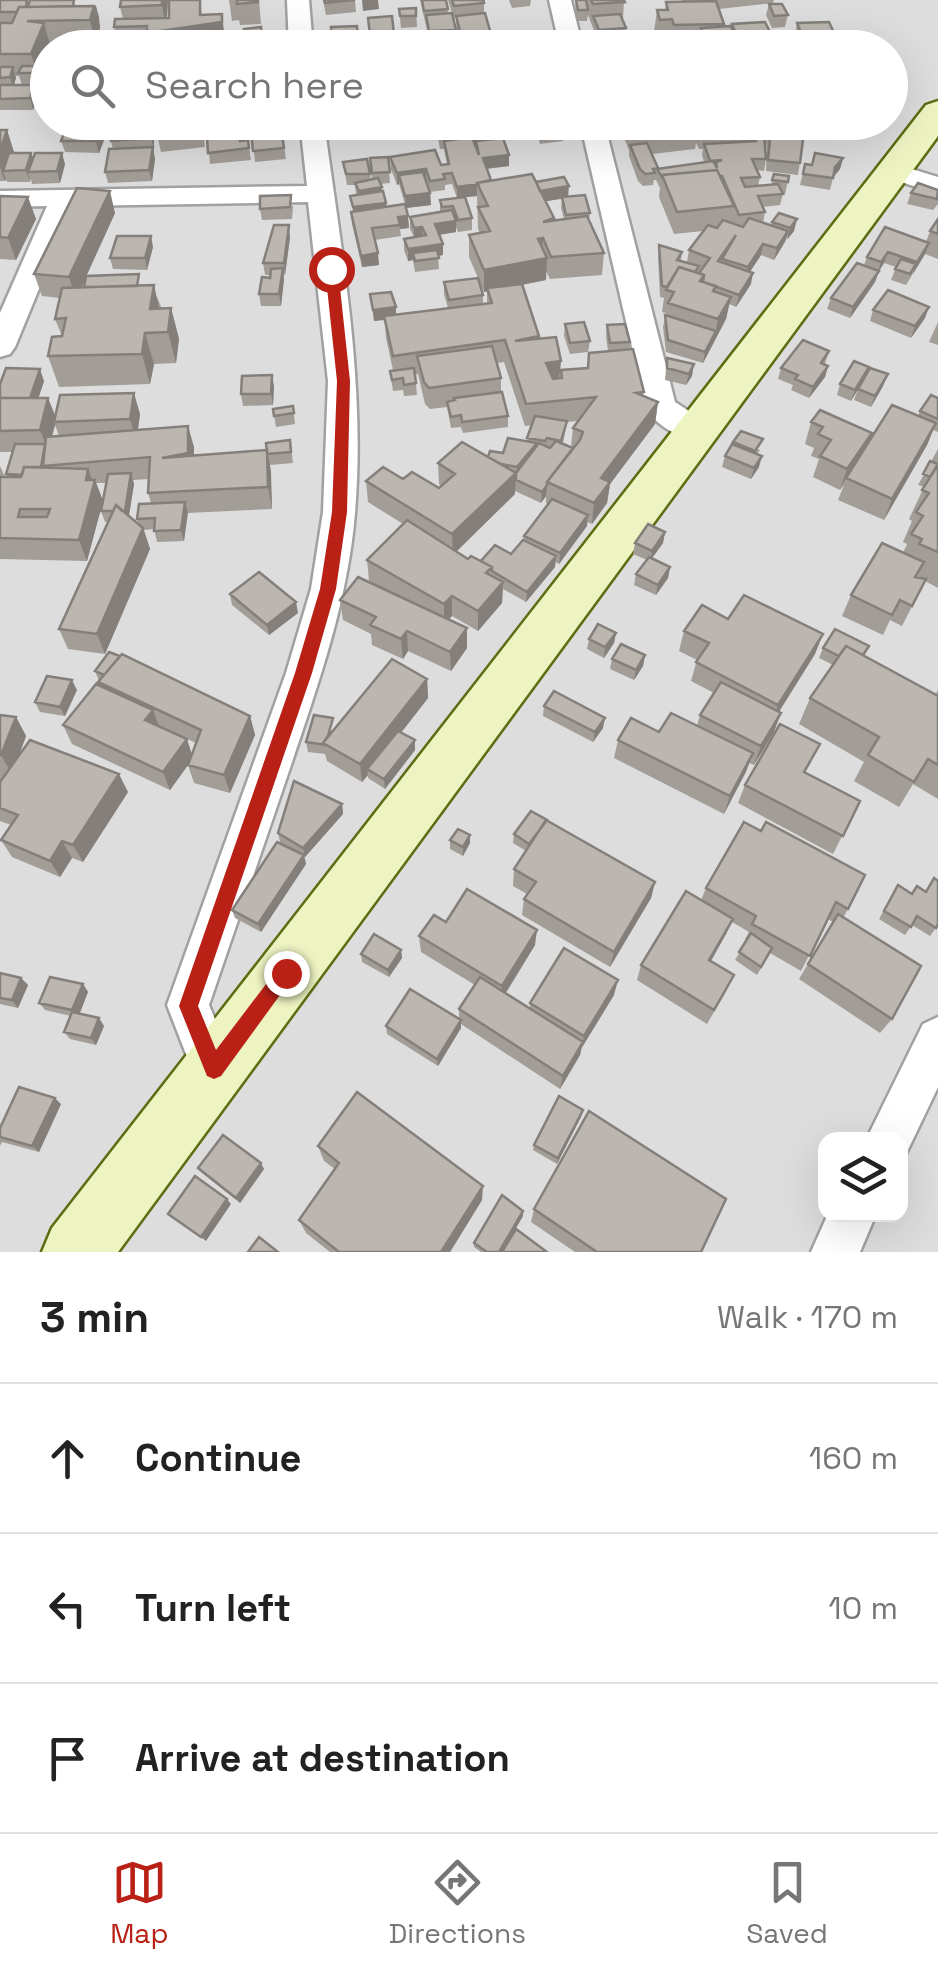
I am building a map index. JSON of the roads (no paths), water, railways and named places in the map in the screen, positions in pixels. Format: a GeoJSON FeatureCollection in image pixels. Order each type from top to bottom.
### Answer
{"type":"FeatureCollection","features":[{"type":"Feature","properties":{"kind":"street"},"geometry":{"type":"LineString","coordinates":[[298,0],[300,30]]}},
{"type":"Feature","properties":{"kind":"street"},"geometry":{"type":"LineString","coordinates":[[560,0],[568,30]]}},
{"type":"Feature","properties":{"kind":"street"},"geometry":{"type":"LineString","coordinates":[[76,1252],[695,430],[916,179],[938,112]]}},
{"type":"Feature","properties":{"kind":"street"},"geometry":{"type":"LineString","coordinates":[[214,1069],[188,1006],[304,673],[328,589],[340,512],[344,381],[315,140]]}},
{"type":"Feature","properties":{"kind":"street"},"geometry":{"type":"LineString","coordinates":[[596,140],[661,408],[695,430]]}},
{"type":"Feature","properties":{"kind":"street"},"geometry":{"type":"LineString","coordinates":[[0,198],[323,194]]}},
{"type":"Feature","properties":{"kind":"street"},"geometry":{"type":"LineString","coordinates":[[0,347],[63,199]]}},
{"type":"Feature","properties":{"kind":"street"},"geometry":{"type":"LineString","coordinates":[[893,1132],[938,1040]]}},
{"type":"Feature","properties":{"kind":"street"},"geometry":{"type":"LineString","coordinates":[[834,1252],[849,1222]]}}]}
